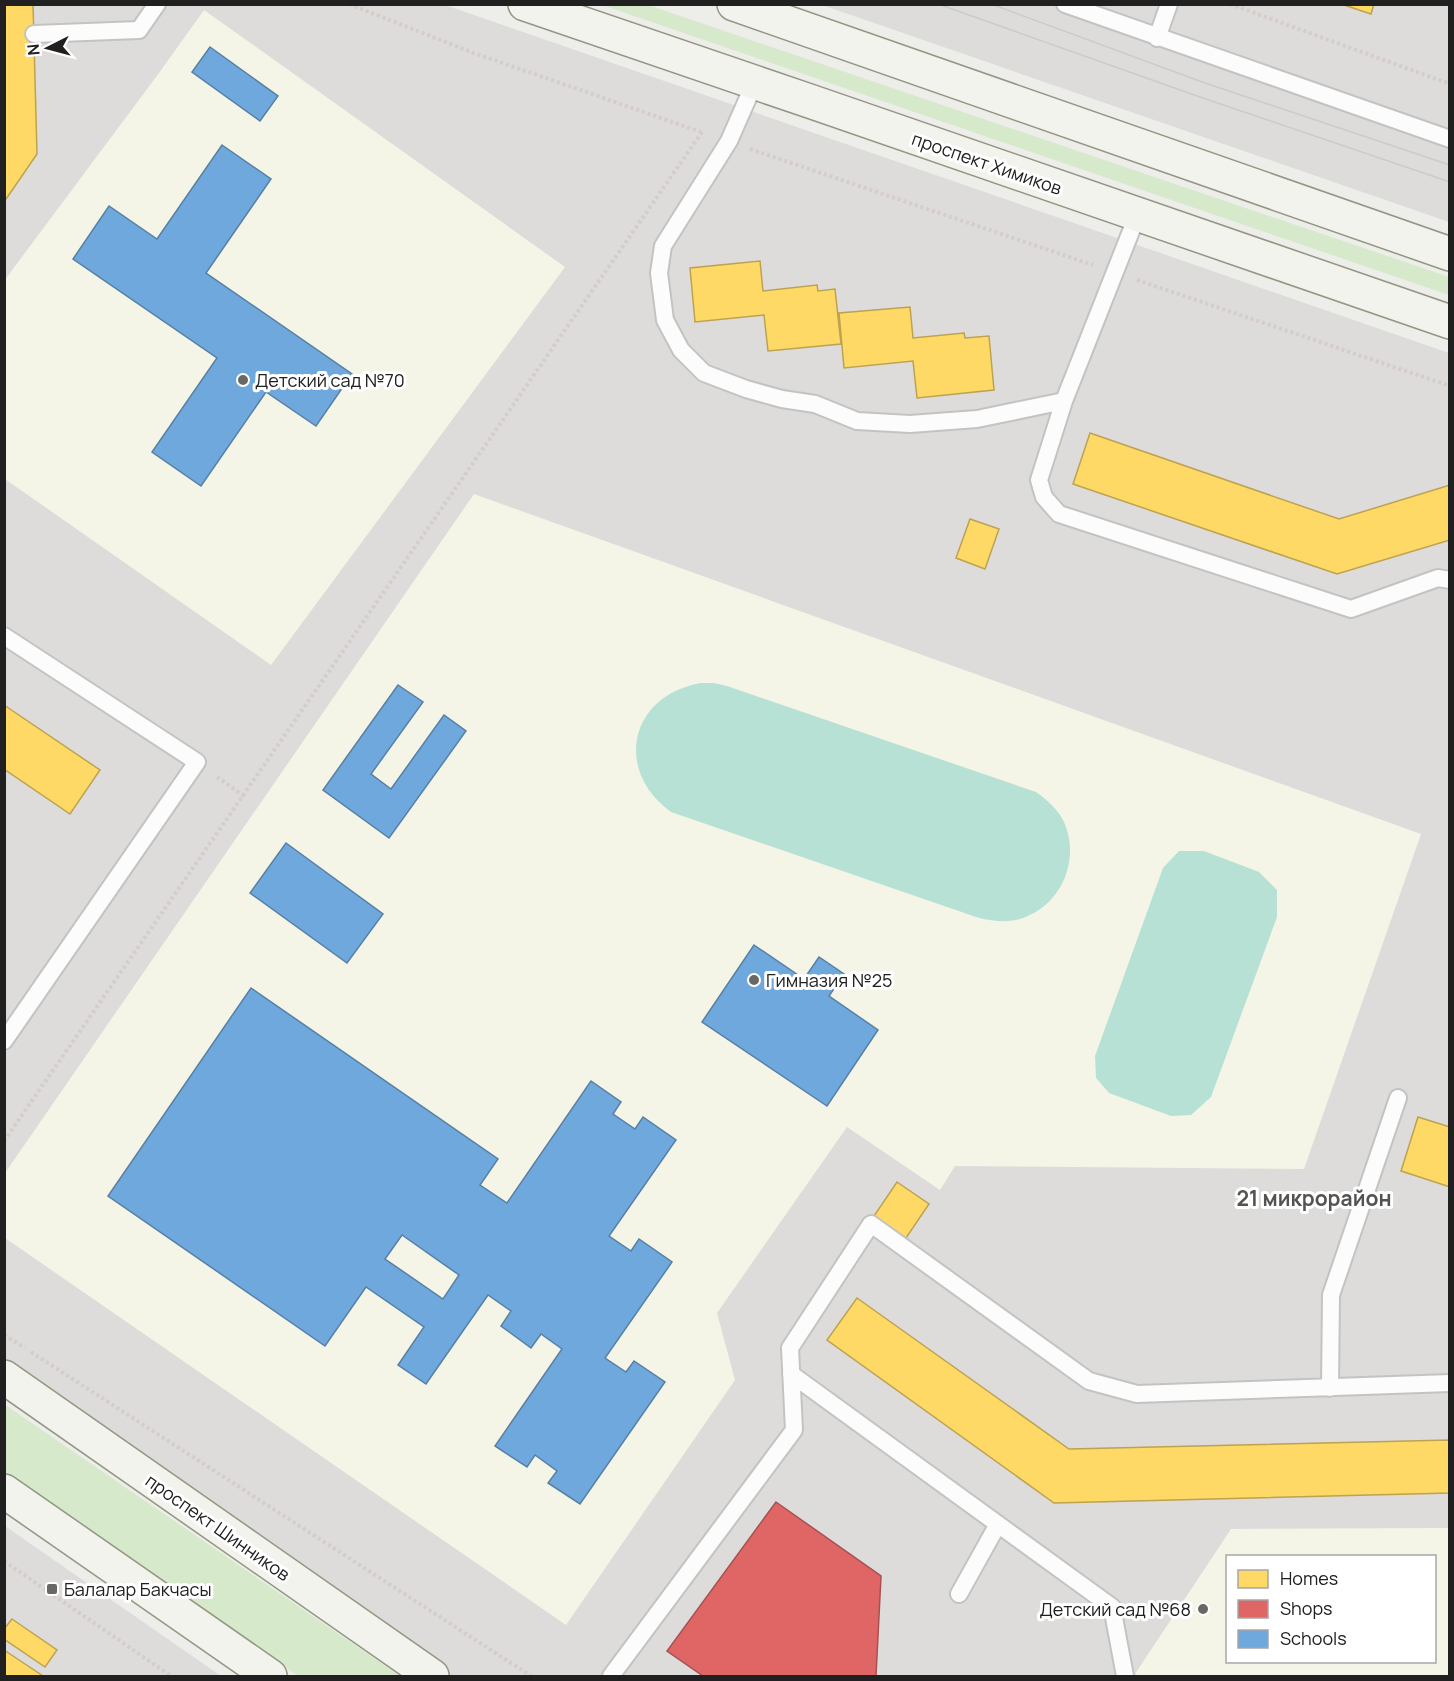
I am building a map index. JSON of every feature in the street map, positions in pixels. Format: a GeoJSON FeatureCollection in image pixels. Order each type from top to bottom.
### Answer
{"type":"FeatureCollection","features":[{"type":"Feature","properties":{"kind":"main road","name":"проспект Химиков"},"geometry":{"type":"LineString","coordinates":[[525,4],[1449,322]]}},
{"type":"Feature","properties":{"kind":"main road"},"geometry":{"type":"LineString","coordinates":[[734,4],[1449,254]]}},
{"type":"Feature","properties":{"kind":"main road","name":"проспект Шинников"},"geometry":{"type":"LineString","coordinates":[[4,1377],[432,1677]]}},
{"type":"Feature","properties":{"kind":"main road"},"geometry":{"type":"LineString","coordinates":[[4,1491],[270,1677]]}},
{"type":"Feature","properties":{"kind":"lane"},"geometry":{"type":"LineString","coordinates":[[34,34],[138,30],[157,4]]}},
{"type":"Feature","properties":{"kind":"lane"},"geometry":{"type":"LineString","coordinates":[[1065,4],[1449,139]]}},
{"type":"Feature","properties":{"kind":"lane"},"geometry":{"type":"LineString","coordinates":[[1157,38],[1169,4]]}},
{"type":"Feature","properties":{"kind":"lane"},"geometry":{"type":"LineString","coordinates":[[755,82],[729,141],[663,246],[659,273],[665,320],[681,350],[704,373],[755,392],[815,404],[857,420],[910,424],[977,419],[1065,401]]}},
{"type":"Feature","properties":{"kind":"lane"},"geometry":{"type":"LineString","coordinates":[[1137,216],[1065,401],[1039,480],[1044,497],[1059,514],[1351,609],[1438,578],[1449,580]]}},
{"type":"Feature","properties":{"kind":"lane"},"geometry":{"type":"LineString","coordinates":[[4,636],[197,762],[4,1041]]}},
{"type":"Feature","properties":{"kind":"lane"},"geometry":{"type":"LineString","coordinates":[[1330,1388],[1330,1295],[1398,1098]]}},
{"type":"Feature","properties":{"kind":"lane"},"geometry":{"type":"LineString","coordinates":[[611,1677],[794,1430],[790,1348],[871,1224],[1089,1381],[1137,1394],[1449,1383]]}},
{"type":"Feature","properties":{"kind":"lane"},"geometry":{"type":"LineString","coordinates":[[791,1374],[1112,1607],[1125,1677]]}},
{"type":"Feature","properties":{"kind":"lane"},"geometry":{"type":"LineString","coordinates":[[959,1594],[998,1524]]}},
{"type":"Feature","properties":{"kind":"path"},"geometry":{"type":"LineString","coordinates":[[349,4],[471,52],[1449,386]]}},
{"type":"Feature","properties":{"kind":"path"},"geometry":{"type":"LineString","coordinates":[[1230,4],[1449,84]]}},
{"type":"Feature","properties":{"kind":"path"},"geometry":{"type":"LineString","coordinates":[[4,1141],[702,132]]}},
{"type":"Feature","properties":{"kind":"path"},"geometry":{"type":"LineString","coordinates":[[197,762],[243,796]]}},
{"type":"Feature","properties":{"kind":"path"},"geometry":{"type":"LineString","coordinates":[[4,1335],[531,1677]]}},
{"type":"Feature","properties":{"kind":"path"},"geometry":{"type":"LineString","coordinates":[[4,1561],[171,1677]]}},
{"type":"Feature","properties":{"kind":"shaded area"},"geometry":{"type":"Polygon","coordinates":[[[5,5],[445,5],[1449,353],[1449,1676],[435,1676],[5,1378],[5,5]]]}},
{"type":"Feature","properties":{"kind":"shaded area"},"geometry":{"type":"Polygon","coordinates":[[[822,5],[1449,5],[1449,222],[822,5]]]}},
{"type":"Feature","properties":{"kind":"shaded area","name":"Детский сад №70"},"geometry":{"type":"Polygon","coordinates":[[[204,10],[565,267],[271,665],[5,479],[4,281],[204,10]]]}},
{"type":"Feature","properties":{"kind":"shaded area","name":"Гимназия №25"},"geometry":{"type":"Polygon","coordinates":[[[474,494],[1421,834],[1304,1169],[955,1166],[940,1190],[847,1127],[717,1313],[735,1380],[566,1625],[5,1238],[5,1173],[474,494]]]}},
{"type":"Feature","properties":{"kind":"shaded area"},"geometry":{"type":"Polygon","coordinates":[[[5,1526],[221,1676],[5,1676],[5,1526]]]}},
{"type":"Feature","properties":{"kind":"shaded area","name":"Детский сад №68"},"geometry":{"type":"Polygon","coordinates":[[[1449,1528],[1449,1676],[1139,1676],[1135,1674],[1231,1529],[1449,1528]]]}},
{"type":"Feature","properties":{"kind":"green space"},"geometry":{"type":"Polygon","coordinates":[[[602,5],[648,5],[1449,277],[1449,295],[602,5]]]}},
{"type":"Feature","properties":{"kind":"green space"},"geometry":{"type":"Polygon","coordinates":[[[701,683],[727,686],[1036,792],[1059,813],[1069,837],[1070,852],[1064,880],[1047,904],[1034,913],[1015,920],[989,920],[671,812],[653,795],[641,776],[636,756],[638,736],[645,718],[658,702],[677,690],[701,683]]]}},
{"type":"Feature","properties":{"kind":"green space"},"geometry":{"type":"Polygon","coordinates":[[[1179,851],[1204,851],[1259,872],[1277,890],[1277,917],[1211,1097],[1191,1115],[1171,1116],[1109,1093],[1096,1078],[1095,1056],[1163,868],[1179,851]]]}},
{"type":"Feature","properties":{"kind":"green space"},"geometry":{"type":"Polygon","coordinates":[[[4,1404],[400,1676],[298,1676],[5,1473],[4,1404]]]}},
{"type":"Feature","properties":{"kind":"building: Homes"},"geometry":{"type":"Polygon","coordinates":[[[4,4],[33,4],[37,154],[4,202],[4,4]]]}},
{"type":"Feature","properties":{"kind":"building: Homes"},"geometry":{"type":"Polygon","coordinates":[[[1341,4],[1374,4],[1371,14],[1341,4]]]}},
{"type":"Feature","properties":{"kind":"building: Homes"},"geometry":{"type":"Polygon","coordinates":[[[760,261],[763,291],[817,285],[818,291],[835,289],[841,344],[768,351],[764,315],[695,322],[690,268],[760,261]]]}},
{"type":"Feature","properties":{"kind":"building: Homes"},"geometry":{"type":"Polygon","coordinates":[[[910,307],[913,338],[964,333],[965,338],[989,336],[994,390],[917,398],[913,361],[844,368],[839,313],[910,307]]]}},
{"type":"Feature","properties":{"kind":"building: Homes"},"geometry":{"type":"Polygon","coordinates":[[[1090,433],[1339,519],[1450,485],[1450,540],[1337,574],[1073,484],[1090,433]]]}},
{"type":"Feature","properties":{"kind":"building: Homes"},"geometry":{"type":"Polygon","coordinates":[[[970,519],[999,529],[985,569],[956,558],[970,519]]]}},
{"type":"Feature","properties":{"kind":"building: Homes"},"geometry":{"type":"Polygon","coordinates":[[[4,705],[100,770],[70,814],[4,769],[4,705]]]}},
{"type":"Feature","properties":{"kind":"building: Homes"},"geometry":{"type":"Polygon","coordinates":[[[1418,1117],[1450,1127],[1450,1187],[1401,1171],[1418,1117]]]}},
{"type":"Feature","properties":{"kind":"building: Homes"},"geometry":{"type":"Polygon","coordinates":[[[897,1182],[929,1204],[906,1238],[874,1216],[897,1182]]]}},
{"type":"Feature","properties":{"kind":"building: Homes"},"geometry":{"type":"Polygon","coordinates":[[[857,1298],[1069,1449],[1450,1440],[1450,1493],[1054,1503],[827,1340],[857,1298]]]}},
{"type":"Feature","properties":{"kind":"building: Homes"},"geometry":{"type":"Polygon","coordinates":[[[12,1619],[57,1650],[45,1667],[4,1639],[4,1629],[12,1619]]]}},
{"type":"Feature","properties":{"kind":"building: Homes"},"geometry":{"type":"Polygon","coordinates":[[[4,1650],[43,1676],[4,1676],[4,1650]]]}},
{"type":"Feature","properties":{"kind":"building: Shops"},"geometry":{"type":"Polygon","coordinates":[[[776,1502],[881,1576],[876,1676],[703,1676],[667,1651],[776,1502]]]}},
{"type":"Feature","properties":{"kind":"building: Schools"},"geometry":{"type":"Polygon","coordinates":[[[210,47],[278,96],[260,121],[192,72],[210,47]]]}},
{"type":"Feature","properties":{"kind":"building: Schools"},"geometry":{"type":"Polygon","coordinates":[[[222,145],[271,179],[206,273],[352,374],[316,426],[266,392],[201,486],[152,452],[217,358],[73,259],[109,206],[157,239],[222,145]]]}},
{"type":"Feature","properties":{"kind":"building: Schools"},"geometry":{"type":"Polygon","coordinates":[[[398,685],[423,702],[371,774],[391,789],[444,715],[466,731],[389,838],[323,790],[398,685]]]}},
{"type":"Feature","properties":{"kind":"building: Schools"},"geometry":{"type":"Polygon","coordinates":[[[286,843],[383,914],[347,963],[250,893],[286,843]]]}},
{"type":"Feature","properties":{"kind":"building: Schools"},"geometry":{"type":"Polygon","coordinates":[[[754,945],[804,979],[819,957],[844,974],[829,996],[878,1030],[827,1106],[702,1022],[754,945]]]}},
{"type":"Feature","properties":{"kind":"building: Schools"},"geometry":{"type":"Polygon","coordinates":[[[251,988],[498,1159],[480,1185],[507,1203],[591,1081],[621,1102],[613,1114],[635,1129],[643,1117],[676,1140],[609,1236],[631,1251],[639,1239],[672,1262],[605,1358],[626,1372],[634,1361],[665,1382],[580,1504],[548,1483],[557,1471],[535,1455],[527,1467],[495,1446],[562,1349],[541,1334],[531,1348],[501,1326],[511,1311],[488,1295],[426,1384],[398,1365],[424,1327],[366,1287],[325,1346],[108,1196],[251,988]],[[402,1235],[385,1259],[443,1299],[459,1275],[402,1235]]]}},
{"type":"Feature","properties":{"kind":"tram line"},"geometry":{"type":"LineString","coordinates":[[938,4],[1200,97],[1450,182]]}},
{"type":"Feature","properties":{"kind":"tram line"},"geometry":{"type":"LineString","coordinates":[[991,4],[1205,83],[1450,165]]}},
{"type":"Feature","properties":{"kind":"place","name":"Детский сад №70"},"geometry":{"type":"Point","coordinates":[243,380]}},
{"type":"Feature","properties":{"kind":"place","name":"Гимназия №25"},"geometry":{"type":"Point","coordinates":[754,980]}},
{"type":"Feature","properties":{"kind":"place","name":"Балалар Бакчасы"},"geometry":{"type":"Point","coordinates":[52,1589]}},
{"type":"Feature","properties":{"kind":"place","name":"Детский сад №68"},"geometry":{"type":"Point","coordinates":[1203,1609]}},
{"type":"Feature","properties":{"kind":"district","name":"21 микрорайон"},"geometry":{"type":"Point","coordinates":[1314,1198]}}]}
